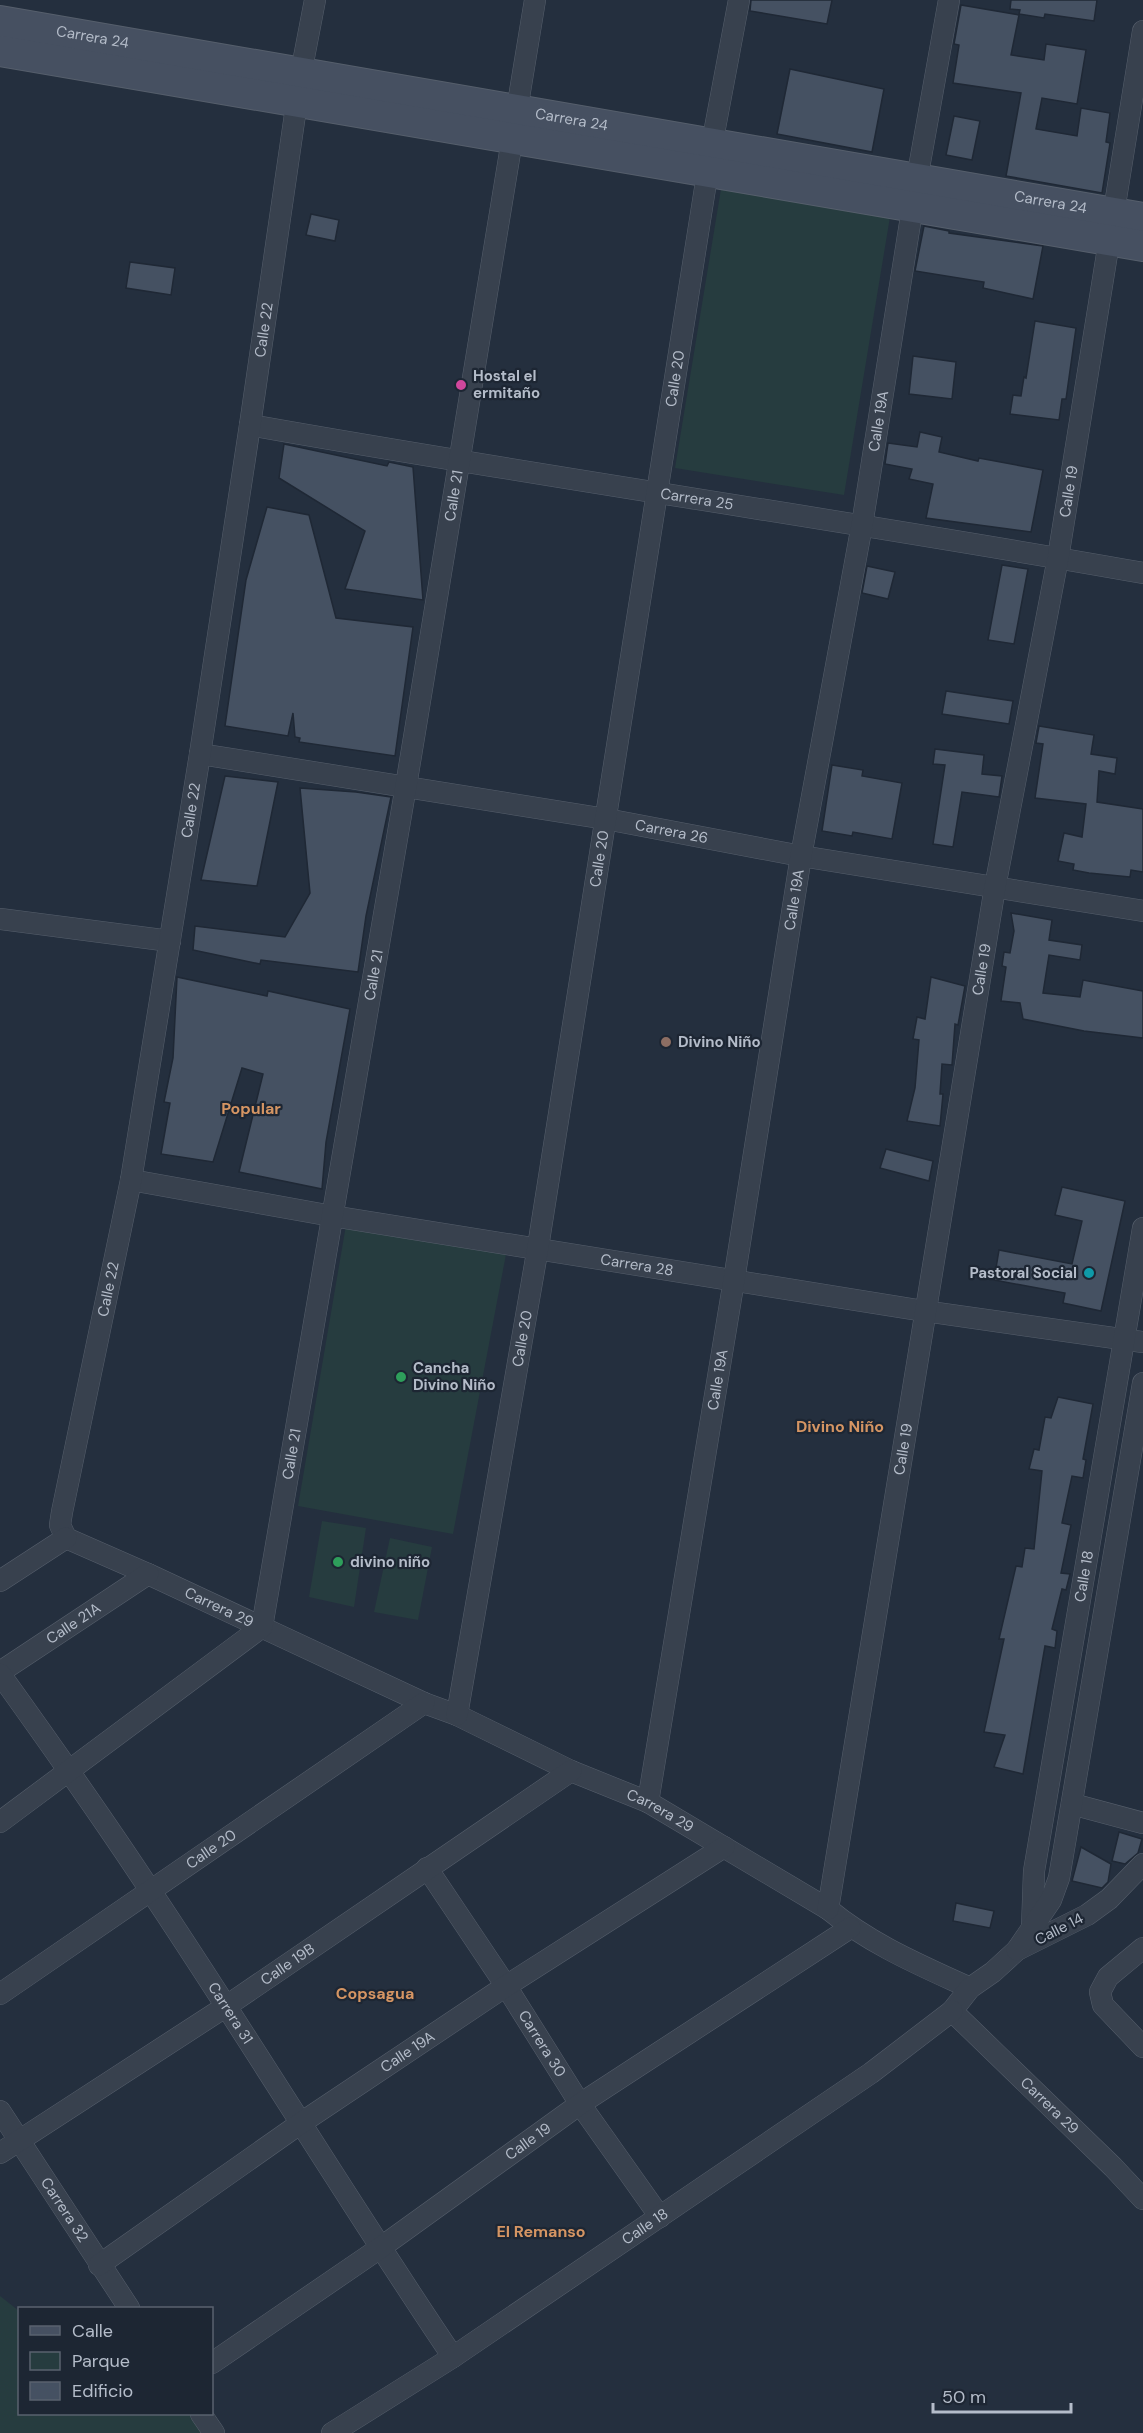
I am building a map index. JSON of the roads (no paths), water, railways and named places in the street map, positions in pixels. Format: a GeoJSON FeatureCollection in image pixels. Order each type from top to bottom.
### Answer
{"type":"FeatureCollection","features":[{"type":"Feature","properties":{"kind":"street","name":"Calle 22"},"geometry":{"type":"LineString","coordinates":[[66,1538],[60,1525],[62,1512],[131,1179],[200,754],[301,73],[315,0]]}},
{"type":"Feature","properties":{"kind":"street","name":"Calle 21"},"geometry":{"type":"LineString","coordinates":[[262,1627],[406,786],[535,0]]}},
{"type":"Feature","properties":{"kind":"street","name":"Calle 20"},"geometry":{"type":"LineString","coordinates":[[457,1715],[538,1247],[710,158],[739,0]]}},
{"type":"Feature","properties":{"kind":"street","name":"Calle 19A"},"geometry":{"type":"LineString","coordinates":[[648,1802],[801,856],[862,525],[949,0]]}},
{"type":"Feature","properties":{"kind":"street","name":"Carrera 24"},"geometry":{"type":"LineString","coordinates":[[0,21],[301,73],[514,124],[1111,227],[1143,246]]}},
{"type":"Feature","properties":{"kind":"street"},"geometry":{"type":"LineString","coordinates":[[35,57],[40,28]]}},
{"type":"Feature","properties":{"kind":"street","name":"Calle 19"},"geometry":{"type":"LineString","coordinates":[[828,1909],[994,887],[1058,558],[1143,31]]}},
{"type":"Feature","properties":{"kind":"street","name":"Carrera 24"},"geometry":{"type":"LineString","coordinates":[[0,51],[298,102],[514,124]]}},
{"type":"Feature","properties":{"kind":"street","name":"Carrera 24"},"geometry":{"type":"LineString","coordinates":[[1111,227],[1143,218]]}},
{"type":"Feature","properties":{"kind":"street","name":"Carrera 25"},"geometry":{"type":"LineString","coordinates":[[250,425],[459,462],[862,525],[1143,573]]}},
{"type":"Feature","properties":{"kind":"street","name":"Carrera 26"},"geometry":{"type":"LineString","coordinates":[[200,754],[606,819],[801,856],[1143,911]]}},
{"type":"Feature","properties":{"kind":"street"},"geometry":{"type":"LineString","coordinates":[[0,919],[170,941]]}},
{"type":"Feature","properties":{"kind":"street","name":"Carrera 28"},"geometry":{"type":"LineString","coordinates":[[131,1179],[332,1216],[538,1247],[924,1311],[1133,1340]]}},
{"type":"Feature","properties":{"kind":"street","name":"Calle 18"},"geometry":{"type":"LineString","coordinates":[[1032,1928],[1034,1871],[1133,1340],[1143,1228]]}},
{"type":"Feature","properties":{"kind":"street","name":"Calle 18"},"geometry":{"type":"LineString","coordinates":[[1017,1950],[1051,1900],[1059,1878],[1143,1383]]}},
{"type":"Feature","properties":{"kind":"street"},"geometry":{"type":"LineString","coordinates":[[0,1581],[66,1538]]}},
{"type":"Feature","properties":{"kind":"street","name":"Carrera 29"},"geometry":{"type":"LineString","coordinates":[[66,1538],[424,1703],[457,1715],[571,1771],[648,1802],[828,1909],[850,1928],[970,1988]]}},
{"type":"Feature","properties":{"kind":"street","name":"Calle 21A"},"geometry":{"type":"LineString","coordinates":[[0,1673],[148,1574]]}},
{"type":"Feature","properties":{"kind":"street"},"geometry":{"type":"LineString","coordinates":[[0,1822],[262,1627]]}},
{"type":"Feature","properties":{"kind":"street","name":"Carrera 31"},"geometry":{"type":"LineString","coordinates":[[0,1673],[151,1890],[380,2248],[453,2357]]}},
{"type":"Feature","properties":{"kind":"street","name":"Calle 20"},"geometry":{"type":"LineString","coordinates":[[0,1994],[424,1703]]}},
{"type":"Feature","properties":{"kind":"street","name":"Calle 19B"},"geometry":{"type":"LineString","coordinates":[[0,2153],[225,2007],[571,1771]]}},
{"type":"Feature","properties":{"kind":"street"},"geometry":{"type":"LineString","coordinates":[[1072,1804],[1143,1823]]}},
{"type":"Feature","properties":{"kind":"street","name":"Calle 19A"},"geometry":{"type":"LineString","coordinates":[[99,2265],[301,2123],[506,1986],[724,1847]]}},
{"type":"Feature","properties":{"kind":"street","name":"Calle 14"},"geometry":{"type":"LineString","coordinates":[[970,1988],[993,1972],[1017,1950],[1087,1915],[1109,1899],[1143,1864]]}},
{"type":"Feature","properties":{"kind":"street","name":"Carrera 30"},"geometry":{"type":"LineString","coordinates":[[427,1868],[506,1986],[580,2104],[660,2217]]}},
{"type":"Feature","properties":{"kind":"street","name":"Calle 19"},"geometry":{"type":"LineString","coordinates":[[213,2362],[380,2248],[580,2104],[850,1928]]}},
{"type":"Feature","properties":{"kind":"street"},"geometry":{"type":"LineString","coordinates":[[1143,1948],[1108,1977],[1100,1992],[1103,2005],[1143,2047]]}},
{"type":"Feature","properties":{"kind":"street"},"geometry":{"type":"LineString","coordinates":[[952,2011],[970,1988]]}},
{"type":"Feature","properties":{"kind":"street","name":"Carrera 29"},"geometry":{"type":"LineString","coordinates":[[952,2011],[1143,2199]]}},
{"type":"Feature","properties":{"kind":"street","name":"Calle 18"},"geometry":{"type":"LineString","coordinates":[[332,2433],[453,2357],[660,2217],[871,2073],[952,2011]]}},
{"type":"Feature","properties":{"kind":"street","name":"Carrera 32"},"geometry":{"type":"LineString","coordinates":[[0,2111],[128,2307]]}},
{"type":"Feature","properties":{"kind":"street"},"geometry":{"type":"LineString","coordinates":[[202,2415],[214,2433]]}},
{"type":"Feature","properties":{"kind":"place","name":"Hostal el ermitaño"},"geometry":{"type":"Point","coordinates":[461,385]}},
{"type":"Feature","properties":{"kind":"place","name":"Divino Niño"},"geometry":{"type":"Point","coordinates":[666,1042]}},
{"type":"Feature","properties":{"kind":"place","name":"Pastoral Social"},"geometry":{"type":"Point","coordinates":[1089,1273]}},
{"type":"Feature","properties":{"kind":"place","name":"Cancha Divino Niño"},"geometry":{"type":"Point","coordinates":[401,1377]}},
{"type":"Feature","properties":{"kind":"place","name":"divino niño"},"geometry":{"type":"Point","coordinates":[338,1562]}},
{"type":"Feature","properties":{"kind":"district","name":"Popular"},"geometry":{"type":"Point","coordinates":[251,1108]}},
{"type":"Feature","properties":{"kind":"district","name":"Divino Niño"},"geometry":{"type":"Point","coordinates":[840,1426]}},
{"type":"Feature","properties":{"kind":"district","name":"Copsagua"},"geometry":{"type":"Point","coordinates":[375,1993]}},
{"type":"Feature","properties":{"kind":"district","name":"El Remanso"},"geometry":{"type":"Point","coordinates":[541,2231]}}]}
